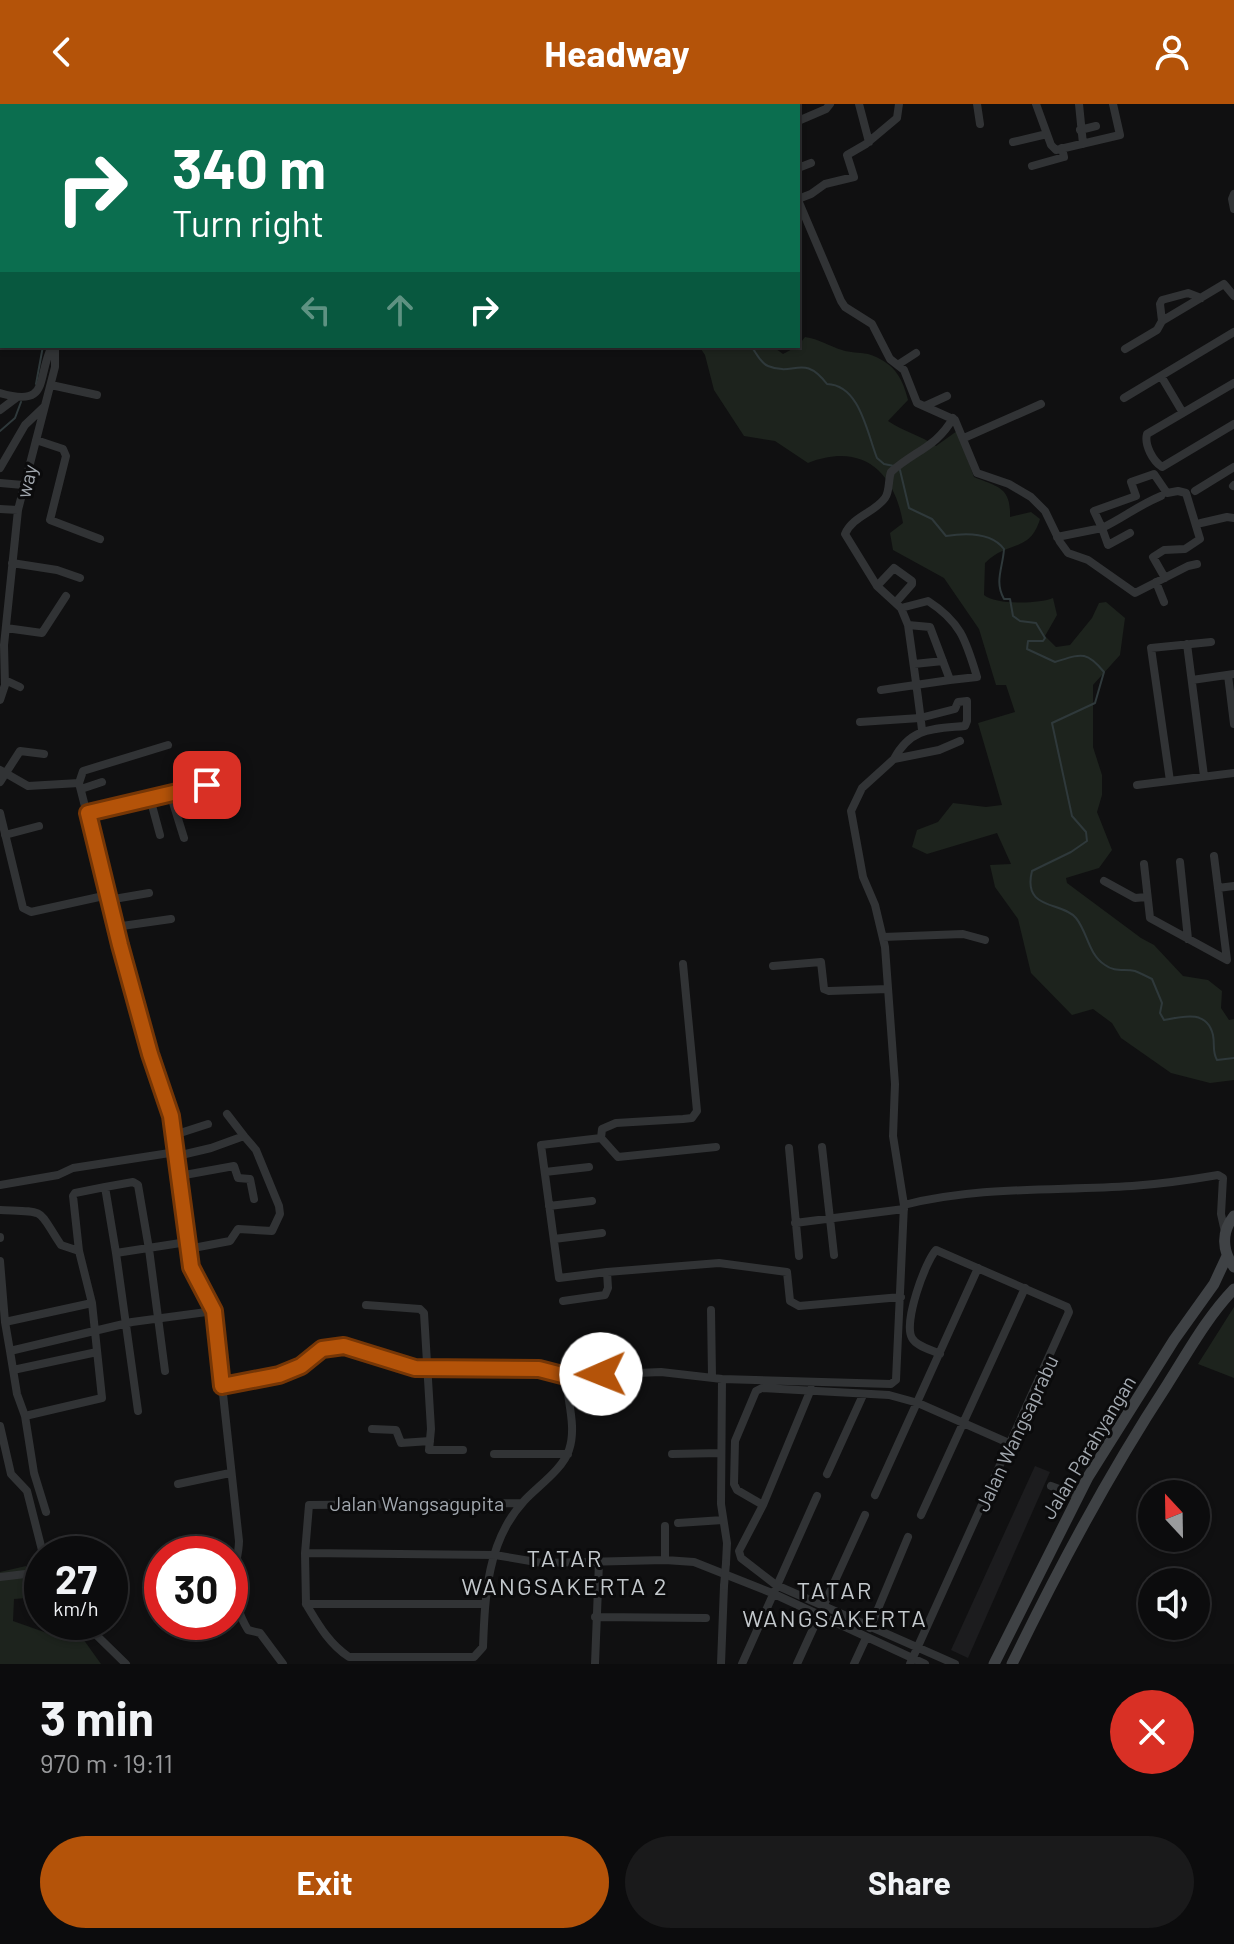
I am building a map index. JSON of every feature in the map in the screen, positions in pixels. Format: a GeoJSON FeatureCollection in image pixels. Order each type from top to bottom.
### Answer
{"type":"FeatureCollection","features":[{"type":"Feature","properties":{"kind":"main road"},"geometry":{"type":"LineString","coordinates":[[1234,1216],[1225,1233],[1227,1256],[1234,1267]]}},
{"type":"Feature","properties":{"kind":"main road","name":"Jalan Parahyangan"},"geometry":{"type":"LineString","coordinates":[[994,1664],[1078,1496],[1135,1401],[1214,1284],[1227,1256]]}},
{"type":"Feature","properties":{"kind":"main road","name":"Jalan Parahyangan"},"geometry":{"type":"LineString","coordinates":[[1012,1664],[1074,1539],[1125,1449],[1234,1289]]}},
{"type":"Feature","properties":{"kind":"street"},"geometry":{"type":"LineString","coordinates":[[800,120],[826,109],[830,104]]}},
{"type":"Feature","properties":{"kind":"street"},"geometry":{"type":"LineString","coordinates":[[859,104],[869,142]]}},
{"type":"Feature","properties":{"kind":"street"},"geometry":{"type":"LineString","coordinates":[[800,198],[825,184],[854,177],[847,155],[869,142],[897,118],[899,104]]}},
{"type":"Feature","properties":{"kind":"street"},"geometry":{"type":"LineString","coordinates":[[977,104],[980,124]]}},
{"type":"Feature","properties":{"kind":"street"},"geometry":{"type":"LineString","coordinates":[[1036,104],[1053,149],[1120,135],[1113,104]]}},
{"type":"Feature","properties":{"kind":"street"},"geometry":{"type":"LineString","coordinates":[[1079,104],[1083,144]]}},
{"type":"Feature","properties":{"kind":"street"},"geometry":{"type":"LineString","coordinates":[[1080,130],[1096,126]]}},
{"type":"Feature","properties":{"kind":"street"},"geometry":{"type":"LineString","coordinates":[[1013,142],[1047,134]]}},
{"type":"Feature","properties":{"kind":"street"},"geometry":{"type":"LineString","coordinates":[[1032,166],[1064,157],[1062,148]]}},
{"type":"Feature","properties":{"kind":"street"},"geometry":{"type":"LineString","coordinates":[[800,167],[811,163]]}},
{"type":"Feature","properties":{"kind":"street"},"geometry":{"type":"LineString","coordinates":[[1234,194],[1234,209]]}},
{"type":"Feature","properties":{"kind":"street"},"geometry":{"type":"LineString","coordinates":[[800,204],[841,301],[845,307],[872,324],[890,359],[899,364],[916,401],[953,418],[977,473],[1009,484],[1031,497],[1045,511],[1068,553],[1088,560],[1133,592],[1197,564]]}},
{"type":"Feature","properties":{"kind":"street"},"geometry":{"type":"LineString","coordinates":[[1125,349],[1157,330],[1162,321],[1225,284],[1234,296]]}},
{"type":"Feature","properties":{"kind":"street"},"geometry":{"type":"LineString","coordinates":[[1162,321],[1162,300],[1188,293],[1201,298]]}},
{"type":"Feature","properties":{"kind":"street"},"geometry":{"type":"LineString","coordinates":[[1124,398],[1234,332]]}},
{"type":"Feature","properties":{"kind":"street"},"geometry":{"type":"LineString","coordinates":[[0,393],[29,398],[40,388],[53,348]]}},
{"type":"Feature","properties":{"kind":"street","name":"way"},"geometry":{"type":"LineString","coordinates":[[0,700],[5,680],[6,628],[18,510],[51,385],[55,367],[54,348]]}},
{"type":"Feature","properties":{"kind":"street"},"geometry":{"type":"LineString","coordinates":[[899,364],[916,353]]}},
{"type":"Feature","properties":{"kind":"street"},"geometry":{"type":"LineString","coordinates":[[1161,376],[1183,413]]}},
{"type":"Feature","properties":{"kind":"street"},"geometry":{"type":"LineString","coordinates":[[1234,383],[1146,437],[1155,462],[1162,467],[1234,424]]}},
{"type":"Feature","properties":{"kind":"street"},"geometry":{"type":"LineString","coordinates":[[51,385],[97,395]]}},
{"type":"Feature","properties":{"kind":"street"},"geometry":{"type":"LineString","coordinates":[[925,406],[947,396]]}},
{"type":"Feature","properties":{"kind":"street"},"geometry":{"type":"LineString","coordinates":[[1,409],[16,398]]}},
{"type":"Feature","properties":{"kind":"street"},"geometry":{"type":"LineString","coordinates":[[964,438],[1041,404]]}},
{"type":"Feature","properties":{"kind":"street"},"geometry":{"type":"LineString","coordinates":[[0,468],[25,425],[45,407]]}},
{"type":"Feature","properties":{"kind":"street"},"geometry":{"type":"LineString","coordinates":[[922,730],[908,625],[899,604],[877,586],[845,534],[854,521],[884,499],[889,490],[891,472],[907,457],[929,447],[945,433],[953,418]]}},
{"type":"Feature","properties":{"kind":"street"},"geometry":{"type":"LineString","coordinates":[[36,440],[63,449],[66,456],[50,520],[100,539]]}},
{"type":"Feature","properties":{"kind":"street"},"geometry":{"type":"LineString","coordinates":[[1195,491],[1234,467]]}},
{"type":"Feature","properties":{"kind":"street"},"geometry":{"type":"LineString","coordinates":[[1130,533],[1108,545],[1094,510],[1136,496],[1132,481],[1154,474],[1167,493],[1186,493],[1200,539],[1185,549],[1164,550],[1153,557],[1164,602]]}},
{"type":"Feature","properties":{"kind":"street"},"geometry":{"type":"LineString","coordinates":[[0,483],[23,485]]}},
{"type":"Feature","properties":{"kind":"street"},"geometry":{"type":"LineString","coordinates":[[1057,537],[1102,528],[1119,520],[1132,508],[1161,496]]}},
{"type":"Feature","properties":{"kind":"street"},"geometry":{"type":"LineString","coordinates":[[0,509],[18,510]]}},
{"type":"Feature","properties":{"kind":"street"},"geometry":{"type":"LineString","coordinates":[[1201,523],[1234,518]]}},
{"type":"Feature","properties":{"kind":"street"},"geometry":{"type":"LineString","coordinates":[[12,563],[57,570],[80,578]]}},
{"type":"Feature","properties":{"kind":"street"},"geometry":{"type":"LineString","coordinates":[[877,586],[894,568],[912,581],[899,604]]}},
{"type":"Feature","properties":{"kind":"street"},"geometry":{"type":"LineString","coordinates":[[0,578],[11,579]]}},
{"type":"Feature","properties":{"kind":"street"},"geometry":{"type":"LineString","coordinates":[[6,628],[42,633],[66,596]]}},
{"type":"Feature","properties":{"kind":"street"},"geometry":{"type":"LineString","coordinates":[[881,690],[977,677],[962,633],[949,615],[928,601],[899,604]]}},
{"type":"Feature","properties":{"kind":"street"},"geometry":{"type":"LineString","coordinates":[[908,625],[930,627],[950,680]]}},
{"type":"Feature","properties":{"kind":"street"},"geometry":{"type":"LineString","coordinates":[[1170,781],[1151,648],[1211,642]]}},
{"type":"Feature","properties":{"kind":"street"},"geometry":{"type":"LineString","coordinates":[[1187,644],[1204,776]]}},
{"type":"Feature","properties":{"kind":"street"},"geometry":{"type":"LineString","coordinates":[[914,664],[943,661]]}},
{"type":"Feature","properties":{"kind":"street"},"geometry":{"type":"LineString","coordinates":[[1192,680],[1231,675],[1234,724]]}},
{"type":"Feature","properties":{"kind":"street"},"geometry":{"type":"LineString","coordinates":[[5,680],[20,687]]}},
{"type":"Feature","properties":{"kind":"street"},"geometry":{"type":"LineString","coordinates":[[222,1386],[279,1375],[301,1366],[322,1349],[344,1346],[415,1368],[539,1369],[566,1379],[630,1372],[722,1379],[891,1384],[896,1380],[904,1207],[893,1136],[895,1084],[888,989],[883,937],[863,877],[851,811],[862,788],[922,730],[965,726],[968,703],[959,701],[955,709],[920,718],[860,722]]}},
{"type":"Feature","properties":{"kind":"street"},"geometry":{"type":"LineString","coordinates":[[894,759],[939,750],[960,741]]}},
{"type":"Feature","properties":{"kind":"street"},"geometry":{"type":"LineString","coordinates":[[168,745],[83,771],[80,786],[132,990],[171,1116],[191,1267],[214,1311],[239,1554],[233,1587],[241,1618],[248,1630],[260,1633],[283,1664]]}},
{"type":"Feature","properties":{"kind":"street"},"geometry":{"type":"LineString","coordinates":[[0,782],[3,772],[20,751],[44,754]]}},
{"type":"Feature","properties":{"kind":"street"},"geometry":{"type":"LineString","coordinates":[[3,772],[28,786],[80,786],[102,782]]}},
{"type":"Feature","properties":{"kind":"street"},"geometry":{"type":"LineString","coordinates":[[1137,785],[1234,773]]}},
{"type":"Feature","properties":{"kind":"street"},"geometry":{"type":"LineString","coordinates":[[88,813],[207,785]]}},
{"type":"Feature","properties":{"kind":"street"},"geometry":{"type":"LineString","coordinates":[[170,793],[184,838]]}},
{"type":"Feature","properties":{"kind":"street"},"geometry":{"type":"LineString","coordinates":[[150,798],[160,835]]}},
{"type":"Feature","properties":{"kind":"street"},"geometry":{"type":"LineString","coordinates":[[0,813],[23,908],[27,911],[149,893]]}},
{"type":"Feature","properties":{"kind":"street"},"geometry":{"type":"LineString","coordinates":[[5,835],[39,826]]}},
{"type":"Feature","properties":{"kind":"street"},"geometry":{"type":"LineString","coordinates":[[1144,864],[1150,918],[1227,960],[1214,856]]}},
{"type":"Feature","properties":{"kind":"street"},"geometry":{"type":"LineString","coordinates":[[1180,862],[1188,939]]}},
{"type":"Feature","properties":{"kind":"street"},"geometry":{"type":"LineString","coordinates":[[1104,881],[1135,898],[1147,897]]}},
{"type":"Feature","properties":{"kind":"street"},"geometry":{"type":"LineString","coordinates":[[1218,888],[1234,886]]}},
{"type":"Feature","properties":{"kind":"street"},"geometry":{"type":"LineString","coordinates":[[115,927],[171,919]]}},
{"type":"Feature","properties":{"kind":"street"},"geometry":{"type":"LineString","coordinates":[[883,937],[963,934],[985,940]]}},
{"type":"Feature","properties":{"kind":"street"},"geometry":{"type":"LineString","coordinates":[[773,966],[821,962],[824,989],[829,991],[888,989]]}},
{"type":"Feature","properties":{"kind":"street"},"geometry":{"type":"LineString","coordinates":[[683,964],[697,1111],[692,1118],[616,1123],[602,1129],[601,1138],[618,1157],[716,1147]]}},
{"type":"Feature","properties":{"kind":"street"},"geometry":{"type":"LineString","coordinates":[[116,1253],[230,1241],[238,1229],[272,1231],[280,1214],[279,1206],[256,1150],[227,1114]]}},
{"type":"Feature","properties":{"kind":"street"},"geometry":{"type":"LineString","coordinates":[[174,1135],[208,1124]]}},
{"type":"Feature","properties":{"kind":"street"},"geometry":{"type":"LineString","coordinates":[[0,1185],[58,1175],[73,1168],[211,1148],[244,1136]]}},
{"type":"Feature","properties":{"kind":"street"},"geometry":{"type":"LineString","coordinates":[[601,1138],[541,1145],[559,1278],[730,1263],[787,1272],[790,1301],[799,1306],[901,1297]]}},
{"type":"Feature","properties":{"kind":"street"},"geometry":{"type":"LineString","coordinates":[[822,1147],[834,1255]]}},
{"type":"Feature","properties":{"kind":"street"},"geometry":{"type":"LineString","coordinates":[[789,1148],[799,1256]]}},
{"type":"Feature","properties":{"kind":"street"},"geometry":{"type":"LineString","coordinates":[[179,1176],[234,1166],[238,1178],[250,1179],[254,1199]]}},
{"type":"Feature","properties":{"kind":"street"},"geometry":{"type":"LineString","coordinates":[[545,1172],[589,1167]]}},
{"type":"Feature","properties":{"kind":"street"},"geometry":{"type":"LineString","coordinates":[[795,1223],[969,1194],[1133,1186],[1218,1175],[1223,1178],[1221,1214],[1225,1233]]}},
{"type":"Feature","properties":{"kind":"street"},"geometry":{"type":"LineString","coordinates":[[25,1416],[102,1398],[92,1303],[79,1251],[73,1196],[80,1191],[136,1183],[149,1249],[165,1371]]}},
{"type":"Feature","properties":{"kind":"street"},"geometry":{"type":"LineString","coordinates":[[105,1187],[138,1411]]}},
{"type":"Feature","properties":{"kind":"street"},"geometry":{"type":"LineString","coordinates":[[549,1206],[592,1201]]}},
{"type":"Feature","properties":{"kind":"street"},"geometry":{"type":"LineString","coordinates":[[0,1210],[39,1213],[47,1219],[61,1245],[79,1251]]}},
{"type":"Feature","properties":{"kind":"street"},"geometry":{"type":"LineString","coordinates":[[554,1239],[602,1233]]}},
{"type":"Feature","properties":{"kind":"street","name":"Jalan Wangsaprabu"},"geometry":{"type":"LineString","coordinates":[[911,1661],[1069,1317],[1067,1307],[940,1250],[934,1251],[915,1295],[911,1335],[915,1341],[940,1354]]}},
{"type":"Feature","properties":{"kind":"street"},"geometry":{"type":"LineString","coordinates":[[0,1261],[5,1322],[17,1394],[25,1416],[34,1473],[46,1512]]}},
{"type":"Feature","properties":{"kind":"street"},"geometry":{"type":"LineString","coordinates":[[875,1495],[978,1268]]}},
{"type":"Feature","properties":{"kind":"street"},"geometry":{"type":"LineString","coordinates":[[563,1301],[605,1295],[607,1272]]}},
{"type":"Feature","properties":{"kind":"street"},"geometry":{"type":"LineString","coordinates":[[921,1515],[1025,1288]]}},
{"type":"Feature","properties":{"kind":"street"},"geometry":{"type":"LineString","coordinates":[[5,1322],[92,1303]]}},
{"type":"Feature","properties":{"kind":"street"},"geometry":{"type":"LineString","coordinates":[[366,1305],[422,1310],[431,1451],[463,1450]]}},
{"type":"Feature","properties":{"kind":"street"},"geometry":{"type":"LineString","coordinates":[[711,1310],[712,1376]]}},
{"type":"Feature","properties":{"kind":"street"},"geometry":{"type":"LineString","coordinates":[[10,1351],[157,1317],[214,1311]]}},
{"type":"Feature","properties":{"kind":"street"},"geometry":{"type":"LineString","coordinates":[[13,1370],[97,1352]]}},
{"type":"Feature","properties":{"kind":"street"},"geometry":{"type":"LineString","coordinates":[[566,1379],[572,1439],[568,1454],[522,1503],[507,1527],[495,1555],[486,1583],[483,1647],[474,1657],[349,1657],[337,1649],[306,1604],[305,1553],[495,1555],[542,1563],[694,1562],[825,1608],[955,1664]]}},
{"type":"Feature","properties":{"kind":"street"},"geometry":{"type":"LineString","coordinates":[[721,1664],[727,1543],[723,1520],[722,1379]]}},
{"type":"Feature","properties":{"kind":"street"},"geometry":{"type":"LineString","coordinates":[[763,1505],[737,1490],[734,1484],[737,1435],[759,1389],[889,1395],[918,1403],[1011,1444]]}},
{"type":"Feature","properties":{"kind":"street"},"geometry":{"type":"LineString","coordinates":[[811,1389],[739,1555],[774,1589],[820,1617],[911,1661],[925,1664]]}},
{"type":"Feature","properties":{"kind":"street"},"geometry":{"type":"LineString","coordinates":[[827,1474],[863,1395]]}},
{"type":"Feature","properties":{"kind":"street"},"geometry":{"type":"LineString","coordinates":[[0,1426],[11,1474],[27,1491],[38,1536]]}},
{"type":"Feature","properties":{"kind":"street"},"geometry":{"type":"LineString","coordinates":[[372,1429],[396,1430],[401,1443],[430,1441]]}},
{"type":"Feature","properties":{"kind":"street"},"geometry":{"type":"LineString","coordinates":[[672,1454],[721,1453]]}},
{"type":"Feature","properties":{"kind":"street"},"geometry":{"type":"LineString","coordinates":[[494,1454],[568,1454]]}},
{"type":"Feature","properties":{"kind":"street"},"geometry":{"type":"LineString","coordinates":[[178,1484],[230,1473]]}},
{"type":"Feature","properties":{"kind":"street"},"geometry":{"type":"LineString","coordinates":[[1051,1486],[1078,1496]]}},
{"type":"Feature","properties":{"kind":"street"},"geometry":{"type":"LineString","coordinates":[[742,1664],[817,1496]]}},
{"type":"Feature","properties":{"kind":"street","name":"Jalan Wangsagupita"},"geometry":{"type":"LineString","coordinates":[[305,1553],[307,1509],[312,1503],[522,1503]]}},
{"type":"Feature","properties":{"kind":"street"},"geometry":{"type":"LineString","coordinates":[[797,1664],[865,1515]]}},
{"type":"Feature","properties":{"kind":"street"},"geometry":{"type":"LineString","coordinates":[[678,1523],[723,1520]]}},
{"type":"Feature","properties":{"kind":"street"},"geometry":{"type":"LineString","coordinates":[[665,1526],[665,1560]]}},
{"type":"Feature","properties":{"kind":"street"},"geometry":{"type":"LineString","coordinates":[[870,1628],[908,1537]]}},
{"type":"Feature","properties":{"kind":"street"},"geometry":{"type":"LineString","coordinates":[[595,1664],[599,1562]]}},
{"type":"Feature","properties":{"kind":"street"},"geometry":{"type":"LineString","coordinates":[[0,1577],[24,1574]]}},
{"type":"Feature","properties":{"kind":"street"},"geometry":{"type":"LineString","coordinates":[[306,1604],[485,1604]]}},
{"type":"Feature","properties":{"kind":"street"},"geometry":{"type":"LineString","coordinates":[[595,1617],[706,1618]]}},
{"type":"Feature","properties":{"kind":"street"},"geometry":{"type":"LineString","coordinates":[[854,1664],[866,1638]]}},
{"type":"Feature","properties":{"kind":"street"},"geometry":{"type":"LineString","coordinates":[[101,1640],[126,1664]]}},
{"type":"Feature","properties":{"kind":"shaded area"},"geometry":{"type":"Polygon","coordinates":[[[805,337],[815,339],[845,351],[877,357],[890,366],[903,384],[908,400],[888,421],[936,446],[957,431],[974,477],[996,486],[1005,494],[1010,517],[1031,512],[1040,519],[1036,530],[1024,542],[1002,551],[985,563],[984,595],[997,601],[1017,602],[1053,598],[1057,615],[1045,636],[1056,647],[1070,645],[1092,618],[1099,603],[1106,602],[1125,618],[1120,655],[1093,685],[1093,747],[1102,775],[1102,795],[1097,812],[1112,850],[1099,868],[1066,878],[1067,883],[1154,945],[1183,976],[1208,980],[1222,991],[1221,1008],[1229,1020],[1234,1019],[1234,1080],[1210,1083],[1171,1073],[1121,1038],[1112,1023],[1093,1009],[1072,1015],[1031,973],[1018,919],[995,887],[990,865],[1011,864],[997,833],[927,854],[912,847],[917,830],[938,822],[953,803],[986,807],[1002,805],[978,723],[1015,712],[1006,685],[996,685],[979,629],[944,578],[893,550],[890,533],[903,523],[899,505],[883,476],[859,459],[827,457],[808,463],[775,441],[744,436],[714,390],[700,348],[775,348],[783,354],[800,348],[805,337]]]}},
{"type":"Feature","properties":{"kind":"shaded area"},"geometry":{"type":"Polygon","coordinates":[[[1234,1307],[1234,1378],[1198,1364],[1234,1307]]]}},
{"type":"Feature","properties":{"kind":"shaded area"},"geometry":{"type":"Polygon","coordinates":[[[1035,1466],[1050,1472],[968,1658],[951,1650],[1035,1466]]]}},
{"type":"Feature","properties":{"kind":"shaded area"},"geometry":{"type":"Polygon","coordinates":[[[24,1566],[24,1598],[14,1599],[13,1621],[24,1625],[24,1640],[84,1640],[101,1664],[0,1664],[0,1572],[24,1566]]]}},
{"type":"Feature","properties":{"kind":"waterway"},"geometry":{"type":"LineString","coordinates":[[36,384],[43,348]]}},
{"type":"Feature","properties":{"kind":"waterway"},"geometry":{"type":"LineString","coordinates":[[752,348],[765,365],[777,369],[805,368],[819,375],[827,384],[847,392],[861,412],[877,458],[884,464],[894,466]]}},
{"type":"Feature","properties":{"kind":"waterway"},"geometry":{"type":"LineString","coordinates":[[0,431],[15,418],[21,402]]}},
{"type":"Feature","properties":{"kind":"waterway"},"geometry":{"type":"LineString","coordinates":[[900,470],[909,508],[932,519],[946,536],[969,534],[985,537],[999,543],[1004,549],[999,580],[1001,593],[1004,599],[1010,599],[1013,616],[1020,621],[1036,623],[1045,638],[1043,641],[1028,641],[1027,649],[1055,662],[1077,656],[1087,657],[1104,672],[1095,703],[1052,723],[1072,816],[1086,832],[1087,841],[1032,871],[1030,884],[1033,893],[1038,899],[1076,918],[1095,955],[1105,965],[1135,971],[1152,979],[1162,1003],[1160,1013],[1164,1020],[1187,1016],[1200,1018],[1210,1027],[1217,1060],[1234,1058]]}},
{"type":"Feature","properties":{"kind":"district","name":"TATAR WANGSAKERTA 2"},"geometry":{"type":"Point","coordinates":[565,1571]}},
{"type":"Feature","properties":{"kind":"district","name":"TATAR WANGSAKERTA"},"geometry":{"type":"Point","coordinates":[835,1603]}},
{"type":"Feature","properties":{"kind":"route"},"geometry":{"type":"LineString","coordinates":[[207,785],[88,813],[120,945],[150,1054],[171,1116],[191,1267],[214,1311],[222,1386],[279,1375],[301,1366],[322,1349],[344,1346],[415,1368],[539,1369],[566,1376],[601,1374]]}}]}
